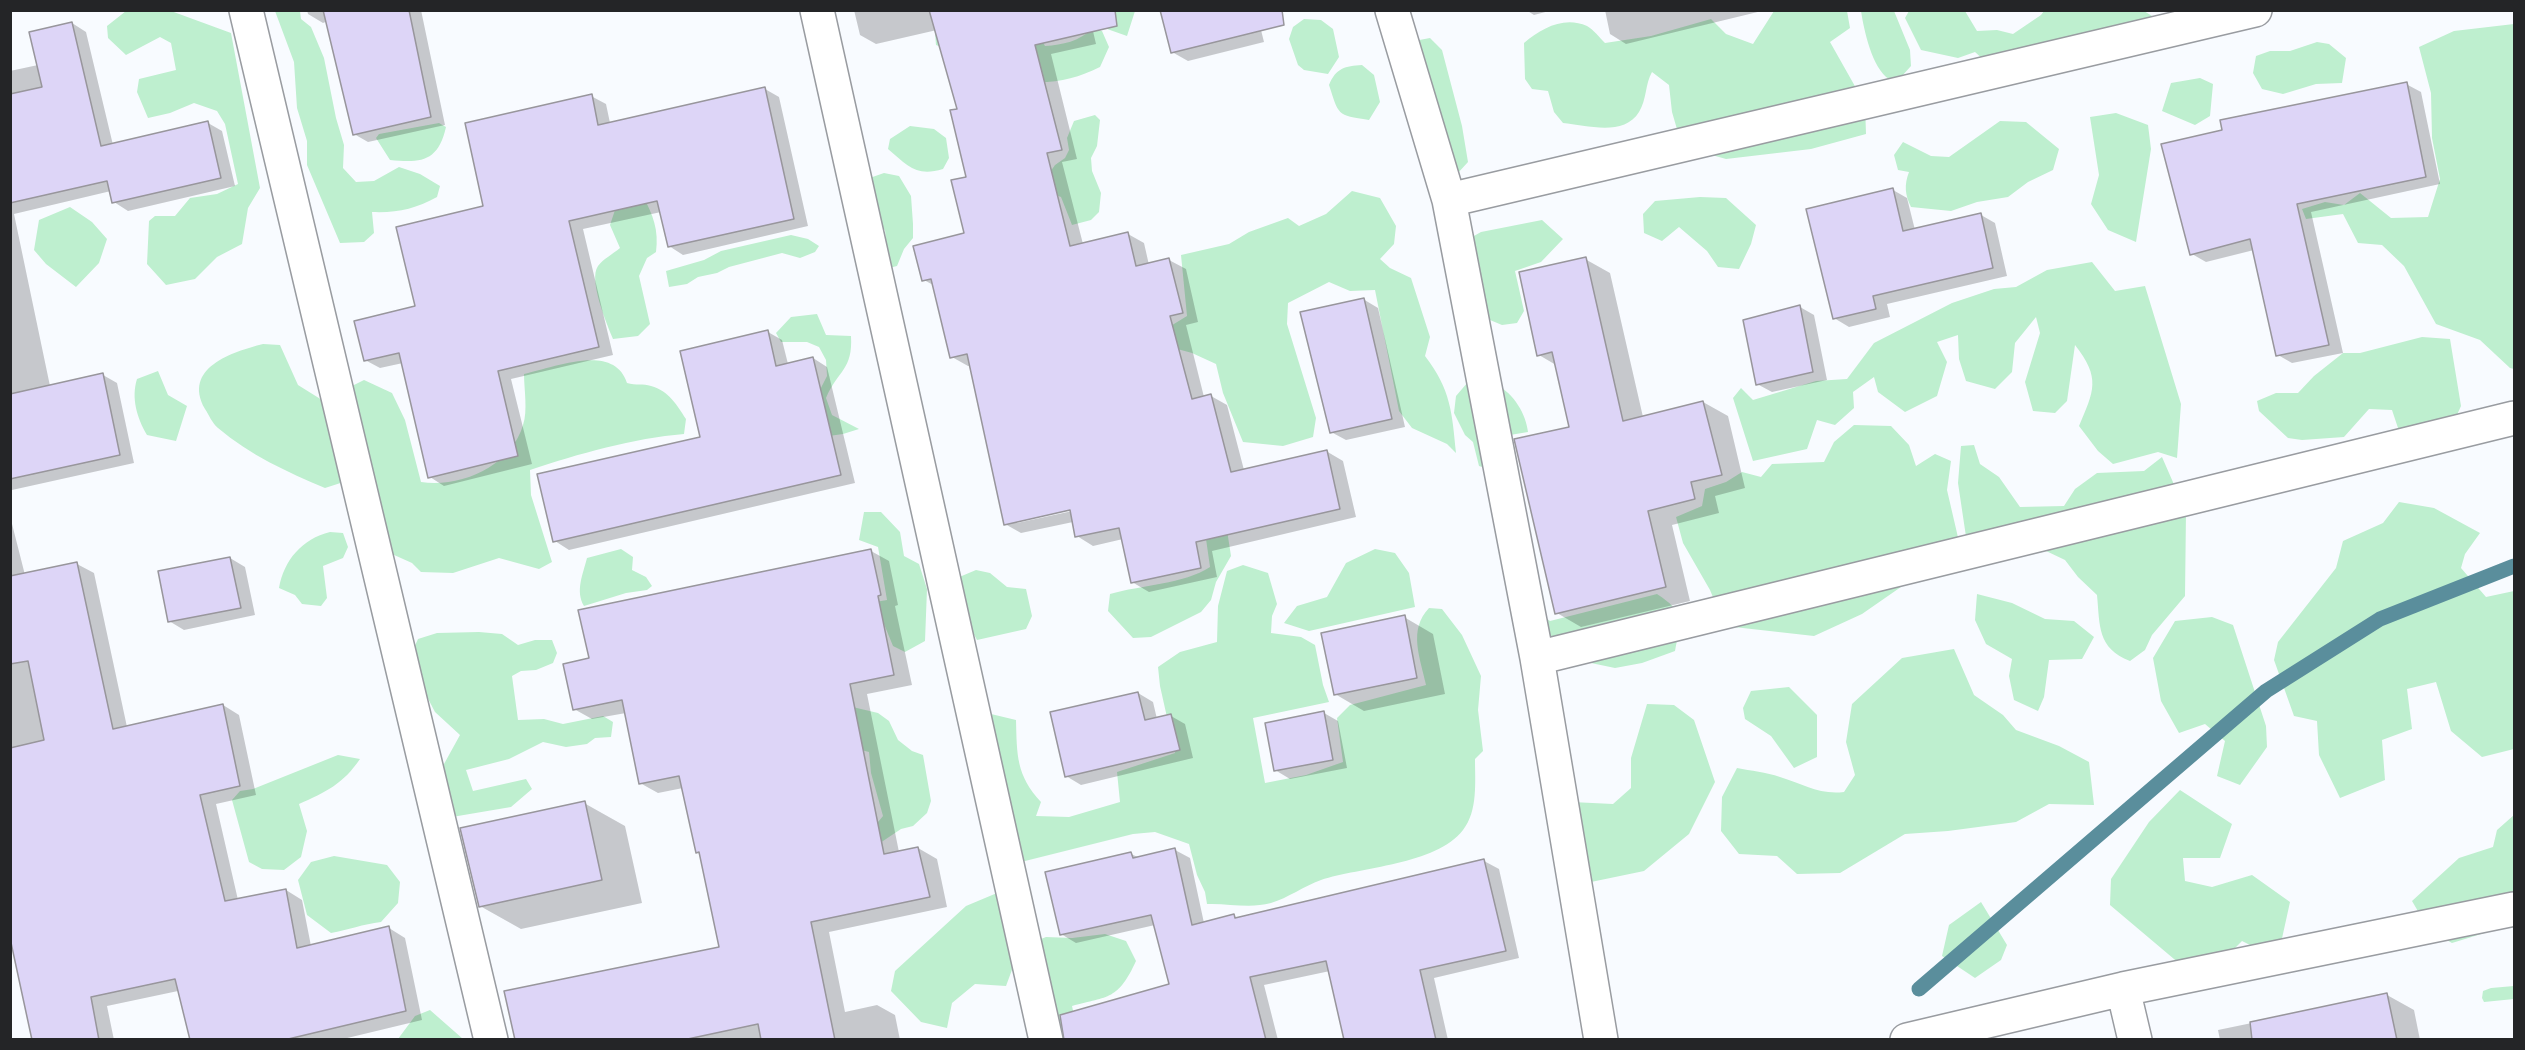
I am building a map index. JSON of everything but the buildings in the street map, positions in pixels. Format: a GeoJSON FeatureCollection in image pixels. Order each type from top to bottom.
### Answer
{"type":"FeatureCollection","features":[{"type":"Feature","properties":{"kind":"street"},"geometry":{"type":"LineString","coordinates":[[246,10],[491,1040]]}},
{"type":"Feature","properties":{"kind":"street"},"geometry":{"type":"LineString","coordinates":[[817,10],[1046,1040]]}},
{"type":"Feature","properties":{"kind":"street"},"geometry":{"type":"LineString","coordinates":[[1392,10],[1449,200],[1537,658],[1601,1040]]}},
{"type":"Feature","properties":{"kind":"street"},"geometry":{"type":"LineString","coordinates":[[1449,200],[2202,16],[2256,10]]}},
{"type":"Feature","properties":{"kind":"street"},"geometry":{"type":"LineString","coordinates":[[1537,658],[2514,418]]}},
{"type":"Feature","properties":{"kind":"street"},"geometry":{"type":"LineString","coordinates":[[1907,1040],[2124,989],[2514,909]]}},
{"type":"Feature","properties":{"kind":"street"},"geometry":{"type":"LineString","coordinates":[[2124,989],[2134,1040]]}},
{"type":"Feature","properties":{"kind":"green space"},"geometry":{"type":"Polygon","coordinates":[[[126,11],[171,11],[231,33],[260,188],[248,208],[242,244],[217,257],[195,279],[166,285],[147,264],[149,221],[155,216],[175,216],[190,198],[217,194],[238,184],[225,124],[217,111],[194,103],[170,113],[148,118],[137,92],[139,79],[176,70],[171,43],[160,37],[126,55],[108,38],[107,26],[126,11]]]}},
{"type":"Feature","properties":{"kind":"green space"},"geometry":{"type":"Polygon","coordinates":[[[275,11],[300,11],[301,19],[311,27],[324,58],[344,145],[343,168],[356,182],[374,181],[399,167],[420,174],[440,186],[437,197],[421,205],[398,211],[372,212],[374,233],[364,242],[340,243],[307,165],[307,141],[297,108],[294,62],[275,11]]]}},
{"type":"Feature","properties":{"kind":"green space"},"geometry":{"type":"Polygon","coordinates":[[[1089,11],[1135,11],[1127,36],[1093,24],[1089,11]]]}},
{"type":"Feature","properties":{"kind":"green space"},"geometry":{"type":"Polygon","coordinates":[[[1774,11],[1847,11],[1850,28],[1830,42],[1865,104],[1866,134],[1811,149],[1726,159],[1691,149],[1679,136],[1672,112],[1669,85],[1652,72],[1639,112],[1624,125],[1604,128],[1563,123],[1554,112],[1548,91],[1532,89],[1525,79],[1524,43],[1554,25],[1570,22],[1587,26],[1605,43],[1651,36],[1711,19],[1726,34],[1753,44],[1774,11]]]}},
{"type":"Feature","properties":{"kind":"green space"},"geometry":{"type":"Polygon","coordinates":[[[1861,11],[1894,11],[1910,50],[1911,66],[1902,76],[1889,79],[1883,74],[1873,58],[1861,11]]]}},
{"type":"Feature","properties":{"kind":"green space"},"geometry":{"type":"Polygon","coordinates":[[[1909,11],[1965,11],[1977,31],[1997,30],[2013,34],[2044,11],[2144,11],[2157,19],[1986,62],[1975,52],[1958,58],[1921,50],[1905,18],[1909,11]]]}},
{"type":"Feature","properties":{"kind":"green space"},"geometry":{"type":"Polygon","coordinates":[[[1304,19],[1321,20],[1333,29],[1339,57],[1328,74],[1304,70],[1298,65],[1289,39],[1293,27],[1304,19]]]}},
{"type":"Feature","properties":{"kind":"green space"},"geometry":{"type":"Polygon","coordinates":[[[934,21],[1038,33],[1045,46],[1070,42],[1082,37],[1092,29],[1102,31],[1109,47],[1100,67],[1092,71],[1059,81],[1033,82],[936,45],[934,21]]]}},
{"type":"Feature","properties":{"kind":"green space"},"geometry":{"type":"Polygon","coordinates":[[[2514,24],[2514,369],[2510,368],[2480,340],[2436,324],[2404,266],[2382,245],[2358,243],[2343,214],[2306,219],[2302,209],[2325,202],[2344,205],[2360,193],[2391,218],[2428,217],[2440,179],[2432,138],[2431,93],[2419,47],[2454,31],[2514,24]]]}},
{"type":"Feature","properties":{"kind":"green space"},"geometry":{"type":"Polygon","coordinates":[[[1430,38],[1442,50],[1462,126],[1468,162],[1457,174],[1414,41],[1430,38]]]}},
{"type":"Feature","properties":{"kind":"green space"},"geometry":{"type":"Polygon","coordinates":[[[2317,42],[2329,44],[2346,58],[2342,83],[2316,84],[2283,94],[2262,89],[2253,73],[2256,56],[2270,51],[2290,51],[2317,42]]]}},
{"type":"Feature","properties":{"kind":"green space"},"geometry":{"type":"Polygon","coordinates":[[[1362,65],[1374,75],[1380,102],[1369,120],[1350,117],[1340,112],[1329,85],[1338,71],[1362,65]]]}},
{"type":"Feature","properties":{"kind":"green space"},"geometry":{"type":"Polygon","coordinates":[[[2200,78],[2213,84],[2210,116],[2195,125],[2162,111],[2171,83],[2200,78]]]}},
{"type":"Feature","properties":{"kind":"green space"},"geometry":{"type":"Polygon","coordinates":[[[2116,113],[2148,125],[2151,149],[2136,242],[2108,230],[2091,204],[2099,175],[2090,117],[2116,113]]]}},
{"type":"Feature","properties":{"kind":"green space"},"geometry":{"type":"Polygon","coordinates":[[[1095,115],[1100,120],[1097,146],[1091,158],[1092,171],[1101,193],[1099,212],[1091,220],[1072,225],[1061,197],[1050,193],[1048,175],[1055,165],[1065,158],[1069,150],[1067,138],[1074,121],[1095,115]]]}},
{"type":"Feature","properties":{"kind":"green space"},"geometry":{"type":"Polygon","coordinates":[[[2000,121],[2026,122],[2059,149],[2053,170],[2028,182],[2008,197],[1977,202],[1951,211],[1911,207],[1906,190],[1909,172],[1898,170],[1894,155],[1903,142],[1931,156],[1949,157],[2000,121]]]}},
{"type":"Feature","properties":{"kind":"green space"},"geometry":{"type":"Polygon","coordinates":[[[439,123],[446,127],[443,139],[433,154],[419,160],[390,160],[376,138],[379,134],[439,123]]]}},
{"type":"Feature","properties":{"kind":"green space"},"geometry":{"type":"Polygon","coordinates":[[[910,126],[934,129],[946,138],[949,158],[943,169],[919,171],[907,165],[888,149],[890,139],[910,126]]]}},
{"type":"Feature","properties":{"kind":"green space"},"geometry":{"type":"Polygon","coordinates":[[[884,173],[899,176],[911,196],[913,224],[913,238],[904,249],[897,266],[885,269],[880,258],[887,248],[885,230],[867,220],[861,181],[884,173]]]}},
{"type":"Feature","properties":{"kind":"green space"},"geometry":{"type":"Polygon","coordinates":[[[1352,191],[1380,198],[1396,226],[1394,244],[1380,259],[1390,268],[1411,278],[1430,337],[1425,356],[1434,368],[1449,402],[1456,453],[1447,444],[1412,428],[1399,411],[1375,290],[1350,291],[1329,282],[1288,303],[1287,324],[1316,418],[1313,437],[1283,446],[1243,442],[1223,393],[1216,364],[1192,353],[1170,347],[1169,327],[1187,316],[1181,255],[1229,244],[1249,232],[1288,218],[1299,226],[1326,214],[1352,191]]]}},
{"type":"Feature","properties":{"kind":"green space"},"geometry":{"type":"Polygon","coordinates":[[[643,196],[652,216],[657,237],[656,252],[647,258],[639,276],[650,324],[638,336],[613,339],[597,291],[596,273],[600,263],[620,248],[610,225],[617,204],[643,196]]]}},
{"type":"Feature","properties":{"kind":"green space"},"geometry":{"type":"Polygon","coordinates":[[[1700,197],[1726,198],[1756,225],[1751,244],[1739,269],[1718,267],[1707,251],[1679,227],[1662,241],[1644,233],[1643,214],[1655,201],[1700,197]]]}},
{"type":"Feature","properties":{"kind":"green space"},"geometry":{"type":"Polygon","coordinates":[[[70,207],[92,222],[107,239],[99,263],[76,287],[46,264],[34,250],[39,220],[70,207]]]}},
{"type":"Feature","properties":{"kind":"green space"},"geometry":{"type":"Polygon","coordinates":[[[1542,220],[1563,239],[1541,262],[1515,271],[1524,311],[1517,323],[1502,325],[1490,320],[1474,289],[1465,241],[1481,232],[1542,220]]]}},
{"type":"Feature","properties":{"kind":"green space"},"geometry":{"type":"Polygon","coordinates":[[[791,235],[808,239],[819,246],[815,252],[800,258],[782,253],[698,277],[687,284],[669,287],[666,271],[704,260],[721,251],[791,235]]]}},
{"type":"Feature","properties":{"kind":"green space"},"geometry":{"type":"Polygon","coordinates":[[[2092,262],[2115,291],[2145,286],[2181,404],[2177,458],[2158,452],[2113,464],[2098,451],[2079,426],[2091,394],[2092,376],[2075,345],[2067,401],[2055,413],[2033,411],[2025,382],[2040,333],[2036,317],[2015,343],[2012,372],[1995,389],[1966,381],[1959,359],[1958,335],[1937,342],[1947,362],[1937,396],[1905,412],[1878,392],[1874,377],[1853,392],[1854,408],[1835,425],[1817,420],[1807,449],[1753,461],[1733,398],[1741,388],[1753,400],[1816,381],[1847,379],[1874,343],[1952,303],[1994,289],[2016,287],[2047,270],[2092,262]]]}},
{"type":"Feature","properties":{"kind":"green space"},"geometry":{"type":"Polygon","coordinates":[[[817,314],[826,335],[851,336],[850,356],[826,398],[832,415],[859,429],[843,434],[794,441],[827,376],[826,360],[819,347],[807,342],[781,342],[776,333],[791,317],[817,314]]]}},
{"type":"Feature","properties":{"kind":"green space"},"geometry":{"type":"Polygon","coordinates":[[[2422,337],[2450,339],[2461,406],[2447,437],[2411,446],[2398,428],[2392,410],[2369,409],[2344,437],[2302,440],[2288,438],[2259,411],[2257,401],[2276,393],[2298,393],[2314,376],[2343,353],[2360,353],[2422,337]]]}},
{"type":"Feature","properties":{"kind":"green space"},"geometry":{"type":"Polygon","coordinates":[[[263,344],[280,345],[298,385],[338,410],[342,391],[364,380],[392,393],[405,420],[421,482],[436,483],[468,477],[496,463],[508,452],[523,425],[526,407],[524,374],[566,363],[596,361],[610,363],[620,371],[627,383],[648,385],[663,391],[672,399],[686,419],[684,434],[606,448],[530,470],[531,495],[552,562],[539,569],[499,558],[453,573],[421,572],[412,563],[383,550],[356,478],[325,488],[256,455],[230,438],[212,421],[200,395],[200,383],[205,373],[225,357],[263,344]]]}},
{"type":"Feature","properties":{"kind":"green space"},"geometry":{"type":"Polygon","coordinates":[[[158,371],[168,395],[187,406],[176,441],[147,435],[136,408],[137,379],[158,371]]]}},
{"type":"Feature","properties":{"kind":"green space"},"geometry":{"type":"Polygon","coordinates":[[[1468,382],[1494,384],[1503,389],[1518,405],[1527,425],[1528,432],[1510,435],[1489,469],[1479,466],[1473,442],[1465,435],[1454,413],[1456,396],[1468,382]]]}},
{"type":"Feature","properties":{"kind":"green space"},"geometry":{"type":"Polygon","coordinates":[[[1854,425],[1891,426],[1909,445],[1916,466],[1935,454],[1951,461],[1947,490],[1960,546],[1862,614],[1814,636],[1725,626],[1710,590],[1683,543],[1676,517],[1702,506],[1705,489],[1726,482],[1742,472],[1761,477],[1772,464],[1824,462],[1834,442],[1854,425]]]}},
{"type":"Feature","properties":{"kind":"green space"},"geometry":{"type":"Polygon","coordinates":[[[1974,445],[1980,464],[1999,477],[2020,507],[2064,506],[2075,489],[2097,473],[2144,471],[2162,457],[2186,512],[2185,596],[2152,635],[2145,650],[2130,661],[2111,650],[2102,635],[2097,595],[2078,577],[2065,560],[2044,550],[1968,550],[1958,483],[1961,446],[1974,445]]]}},
{"type":"Feature","properties":{"kind":"green space"},"geometry":{"type":"Polygon","coordinates":[[[2399,502],[2434,508],[2480,533],[2465,554],[2461,568],[2486,597],[2514,591],[2514,749],[2482,757],[2451,731],[2436,682],[2407,689],[2412,729],[2382,740],[2385,780],[2340,798],[2319,755],[2317,721],[2294,716],[2274,660],[2278,642],[2336,568],[2343,541],[2383,523],[2399,502]]]}},
{"type":"Feature","properties":{"kind":"green space"},"geometry":{"type":"Polygon","coordinates":[[[864,512],[881,512],[900,532],[904,556],[919,564],[927,589],[925,641],[905,652],[893,646],[875,602],[887,600],[878,547],[859,540],[864,512]]]}},
{"type":"Feature","properties":{"kind":"green space"},"geometry":{"type":"Polygon","coordinates":[[[1227,530],[1231,556],[1216,582],[1211,600],[1201,612],[1151,637],[1133,638],[1108,611],[1110,594],[1175,581],[1200,573],[1210,567],[1205,532],[1227,530]]]}},
{"type":"Feature","properties":{"kind":"green space"},"geometry":{"type":"Polygon","coordinates":[[[330,532],[343,533],[348,547],[343,558],[323,566],[327,598],[321,606],[302,604],[295,595],[279,588],[281,578],[290,560],[303,545],[330,532]]]}},
{"type":"Feature","properties":{"kind":"green space"},"geometry":{"type":"Polygon","coordinates":[[[621,549],[633,557],[632,570],[646,577],[652,586],[647,590],[626,593],[584,606],[580,588],[587,558],[621,549]]]}},
{"type":"Feature","properties":{"kind":"green space"},"geometry":{"type":"Polygon","coordinates":[[[1375,549],[1395,553],[1409,573],[1415,607],[1309,631],[1284,623],[1297,606],[1327,597],[1346,563],[1375,549]]]}},
{"type":"Feature","properties":{"kind":"green space"},"geometry":{"type":"Polygon","coordinates":[[[1243,565],[1268,573],[1277,604],[1272,616],[1271,633],[1301,637],[1315,645],[1329,702],[1253,718],[1265,783],[1306,775],[1343,762],[1337,718],[1350,705],[1426,685],[1417,644],[1419,625],[1429,608],[1442,609],[1462,635],[1481,676],[1478,710],[1483,751],[1475,759],[1473,805],[1463,830],[1451,842],[1416,858],[1321,880],[1277,901],[1255,906],[1207,904],[1189,844],[1155,832],[1133,834],[1017,863],[979,729],[991,714],[1016,720],[1018,754],[1022,773],[1041,802],[1036,816],[1069,817],[1120,802],[1117,772],[1175,753],[1158,667],[1180,652],[1217,642],[1218,606],[1227,571],[1243,565]]]}},
{"type":"Feature","properties":{"kind":"green space"},"geometry":{"type":"Polygon","coordinates":[[[976,570],[990,573],[1007,587],[1026,589],[1032,616],[1026,629],[977,640],[966,620],[957,578],[976,570]]]}},
{"type":"Feature","properties":{"kind":"green space"},"geometry":{"type":"Polygon","coordinates":[[[1657,594],[1672,606],[1679,618],[1675,651],[1642,663],[1615,668],[1591,663],[1571,646],[1545,645],[1538,612],[1550,621],[1657,594]]]}},
{"type":"Feature","properties":{"kind":"green space"},"geometry":{"type":"Polygon","coordinates":[[[1977,594],[2012,603],[2045,619],[2074,621],[2094,637],[2082,659],[2049,660],[2044,697],[2038,711],[2014,700],[2009,676],[2012,659],[1986,644],[1975,620],[1977,594]]]}},
{"type":"Feature","properties":{"kind":"green space"},"geometry":{"type":"Polygon","coordinates":[[[2212,617],[2233,625],[2266,726],[2267,747],[2240,785],[2217,776],[2225,741],[2205,724],[2179,733],[2161,701],[2153,658],[2175,621],[2212,617]]]}},
{"type":"Feature","properties":{"kind":"green space"},"geometry":{"type":"Polygon","coordinates":[[[437,633],[502,634],[518,645],[535,640],[552,640],[557,653],[553,663],[536,670],[521,671],[512,676],[518,720],[544,719],[563,724],[603,716],[613,722],[611,737],[595,738],[587,744],[566,747],[543,742],[509,759],[466,770],[473,791],[526,779],[532,789],[511,807],[452,817],[435,809],[444,764],[460,735],[435,712],[424,691],[413,650],[418,639],[437,633]]]}},
{"type":"Feature","properties":{"kind":"green space"},"geometry":{"type":"Polygon","coordinates":[[[1954,649],[1974,695],[2003,715],[2016,730],[2059,746],[2089,762],[2094,805],[2049,804],[2016,822],[1905,834],[1840,873],[1797,874],[1777,856],[1739,854],[1721,831],[1722,797],[1737,768],[1775,775],[1827,792],[1844,792],[1855,775],[1846,742],[1852,704],[1902,658],[1954,649]]]}},
{"type":"Feature","properties":{"kind":"green space"},"geometry":{"type":"Polygon","coordinates":[[[1789,687],[1817,715],[1817,757],[1794,768],[1771,736],[1745,719],[1743,708],[1751,691],[1789,687]]]}},
{"type":"Feature","properties":{"kind":"green space"},"geometry":{"type":"Polygon","coordinates":[[[840,704],[878,713],[889,721],[898,740],[912,751],[923,755],[931,801],[927,813],[913,826],[901,829],[880,843],[859,827],[878,822],[883,816],[871,773],[869,752],[853,748],[840,704]]]}},
{"type":"Feature","properties":{"kind":"green space"},"geometry":{"type":"Polygon","coordinates":[[[1647,704],[1674,705],[1694,720],[1715,782],[1689,834],[1644,871],[1591,882],[1572,802],[1613,804],[1631,788],[1631,758],[1647,704]]]}},
{"type":"Feature","properties":{"kind":"green space"},"geometry":{"type":"Polygon","coordinates":[[[338,755],[360,759],[347,775],[333,786],[299,804],[307,831],[301,857],[284,870],[262,869],[249,862],[232,800],[240,791],[253,789],[338,755]]]}},
{"type":"Feature","properties":{"kind":"green space"},"geometry":{"type":"Polygon","coordinates":[[[2180,790],[2232,824],[2220,858],[2183,858],[2185,881],[2212,887],[2252,875],[2290,902],[2281,943],[2260,950],[2242,941],[2228,955],[2187,970],[2110,905],[2111,879],[2149,822],[2180,790]]]}},
{"type":"Feature","properties":{"kind":"green space"},"geometry":{"type":"Polygon","coordinates":[[[2514,815],[2514,927],[2504,927],[2452,943],[2429,930],[2412,901],[2459,858],[2493,847],[2497,830],[2514,815]]]}},
{"type":"Feature","properties":{"kind":"green space"},"geometry":{"type":"Polygon","coordinates":[[[334,856],[387,865],[400,882],[398,903],[381,922],[331,933],[307,915],[298,880],[311,862],[334,856]]]}},
{"type":"Feature","properties":{"kind":"green space"},"geometry":{"type":"Polygon","coordinates":[[[997,893],[1016,959],[1006,986],[975,984],[952,1003],[947,1028],[921,1022],[891,991],[895,971],[966,906],[997,893]]]}},
{"type":"Feature","properties":{"kind":"green space"},"geometry":{"type":"Polygon","coordinates":[[[1981,902],[2007,945],[2001,960],[1975,978],[1942,956],[1949,925],[1981,902]]]}},
{"type":"Feature","properties":{"kind":"green space"},"geometry":{"type":"Polygon","coordinates":[[[1105,934],[1126,941],[1136,961],[1130,974],[1118,990],[1104,998],[1072,1006],[1079,1039],[1052,1039],[1031,943],[1046,937],[1072,938],[1105,934]]]}},
{"type":"Feature","properties":{"kind":"green space"},"geometry":{"type":"Polygon","coordinates":[[[2514,986],[2514,999],[2484,1002],[2482,998],[2483,991],[2491,988],[2514,986]]]}},
{"type":"Feature","properties":{"kind":"green space"},"geometry":{"type":"Polygon","coordinates":[[[430,1010],[463,1039],[398,1039],[415,1016],[430,1010]]]}},
{"type":"Feature","properties":{"kind":"waterway"},"geometry":{"type":"LineString","coordinates":[[1919,989],[2266,691],[2380,619],[2514,566]]}}]}
